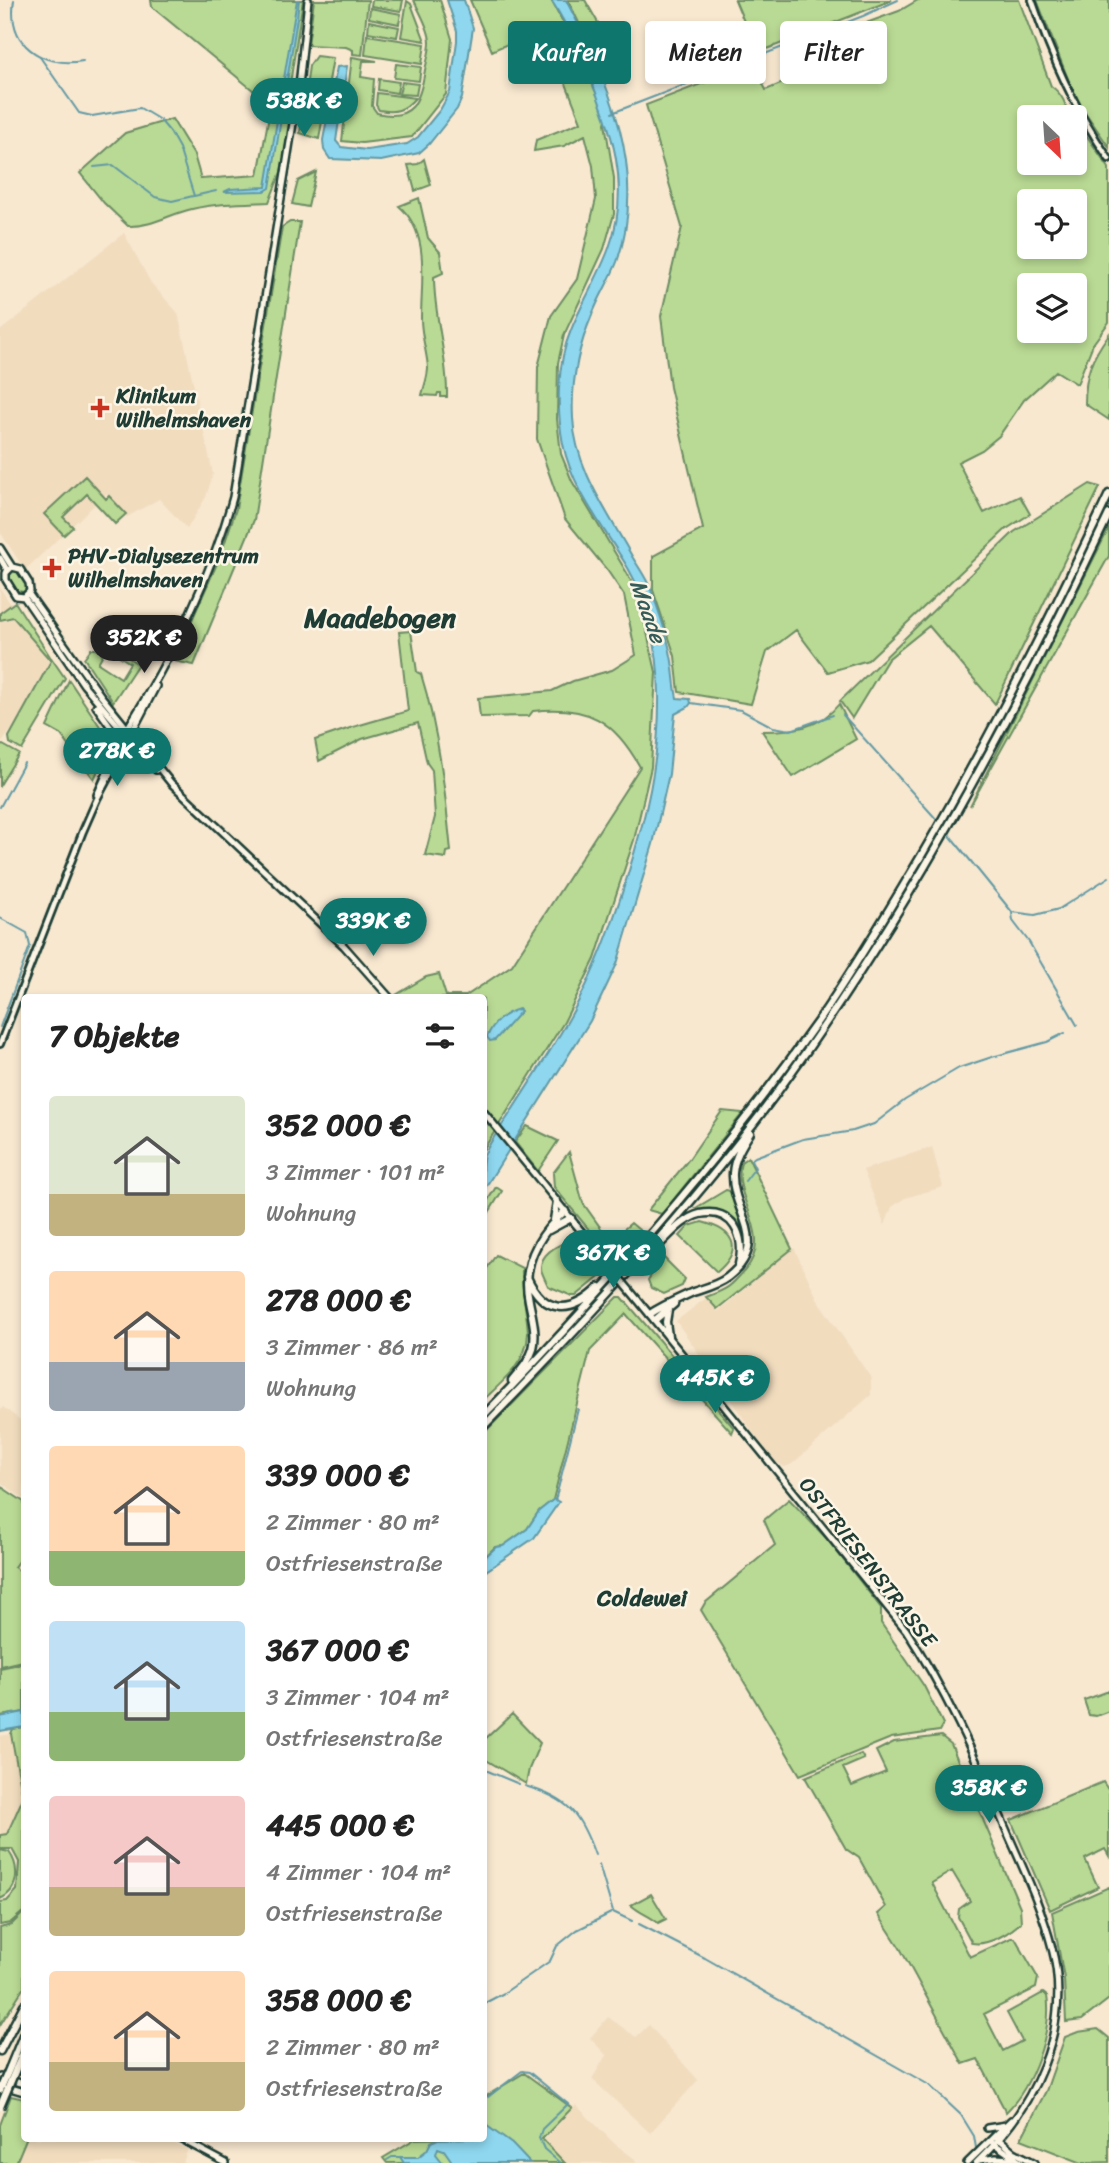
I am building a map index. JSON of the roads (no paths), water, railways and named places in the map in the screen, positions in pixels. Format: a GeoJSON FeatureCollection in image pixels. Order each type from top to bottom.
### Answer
{"type":"FeatureCollection","features":[{"type":"Feature","properties":{"kind":"highway"},"geometry":{"type":"LineString","coordinates":[[487,1412],[632,1258],[735,1133],[820,1019],[948,810],[1034,648],[1109,494]]}},
{"type":"Feature","properties":{"kind":"highway"},"geometry":{"type":"LineString","coordinates":[[487,1423],[649,1252],[759,1116],[822,1029],[876,949],[940,844],[1033,668],[1109,514]]}},
{"type":"Feature","properties":{"kind":"highway"},"geometry":{"type":"LineString","coordinates":[[652,1317],[678,1300],[723,1280],[738,1267],[747,1254],[750,1238],[734,1188],[734,1165],[740,1148],[755,1127],[759,1116]]}},
{"type":"Feature","properties":{"kind":"highway"},"geometry":{"type":"LineString","coordinates":[[554,1221],[557,1201]]}},
{"type":"Feature","properties":{"kind":"highway"},"geometry":{"type":"LineString","coordinates":[[509,1389],[530,1355],[534,1340],[534,1324],[526,1287],[530,1255],[554,1221],[565,1211]]}},
{"type":"Feature","properties":{"kind":"highway"},"geometry":{"type":"LineString","coordinates":[[649,1252],[691,1218],[701,1214],[716,1215],[730,1222],[740,1235],[742,1244],[738,1267]]}},
{"type":"Feature","properties":{"kind":"highway"},"geometry":{"type":"LineString","coordinates":[[548,1231],[571,1218]]}},
{"type":"Feature","properties":{"kind":"highway"},"geometry":{"type":"LineString","coordinates":[[527,1276],[532,1289],[541,1300],[554,1306],[566,1307],[586,1299],[622,1263],[632,1258]]}},
{"type":"Feature","properties":{"kind":"highway"},"geometry":{"type":"LineString","coordinates":[[652,1317],[678,1300]]}},
{"type":"Feature","properties":{"kind":"highway"},"geometry":{"type":"LineString","coordinates":[[668,1309],[668,1336]]}},
{"type":"Feature","properties":{"kind":"highway"},"geometry":{"type":"LineString","coordinates":[[0,2051],[21,2011]]}},
{"type":"Feature","properties":{"kind":"highway"},"geometry":{"type":"LineString","coordinates":[[0,2107],[21,2043]]}},
{"type":"Feature","properties":{"kind":"highway"},"geometry":{"type":"LineString","coordinates":[[0,2087],[21,2056]]}},
{"type":"Feature","properties":{"kind":"main road"},"geometry":{"type":"LineString","coordinates":[[128,734],[164,667],[222,538],[233,497],[301,75],[308,0]]}},
{"type":"Feature","properties":{"kind":"main road"},"geometry":{"type":"LineString","coordinates":[[0,548],[9,569]]}},
{"type":"Feature","properties":{"kind":"main road"},"geometry":{"type":"LineString","coordinates":[[0,558],[9,569]]}},
{"type":"Feature","properties":{"kind":"main road"},"geometry":{"type":"LineString","coordinates":[[9,569],[5,576],[16,596],[26,595]]}},
{"type":"Feature","properties":{"kind":"main road"},"geometry":{"type":"LineString","coordinates":[[9,569],[20,569],[25,576],[30,587],[26,595]]}},
{"type":"Feature","properties":{"kind":"main road"},"geometry":{"type":"LineString","coordinates":[[26,595],[111,727],[119,744]]}},
{"type":"Feature","properties":{"kind":"main road"},"geometry":{"type":"LineString","coordinates":[[26,595],[119,718],[144,757],[344,946],[386,994]]}},
{"type":"Feature","properties":{"kind":"main road"},"geometry":{"type":"LineString","coordinates":[[128,734],[164,667]]}},
{"type":"Feature","properties":{"kind":"main road"},"geometry":{"type":"LineString","coordinates":[[84,685],[171,783]]}},
{"type":"Feature","properties":{"kind":"main road"},"geometry":{"type":"LineString","coordinates":[[119,718],[128,718],[138,711]]}},
{"type":"Feature","properties":{"kind":"main road","name":"OSTFRIESENSTRASSE"},"geometry":{"type":"LineString","coordinates":[[487,1116],[886,1603],[929,1664],[965,1735],[1040,1910],[1053,1951],[1057,1976],[1058,2001],[1053,2040],[1040,2077],[1019,2113],[995,2140]]}},
{"type":"Feature","properties":{"kind":"main road"},"geometry":{"type":"LineString","coordinates":[[0,2077],[21,2087]]}},
{"type":"Feature","properties":{"kind":"main road"},"geometry":{"type":"LineString","coordinates":[[0,2087],[21,2088]]}},
{"type":"Feature","properties":{"kind":"main road"},"geometry":{"type":"LineString","coordinates":[[977,2162],[1019,2113]]}},
{"type":"Feature","properties":{"kind":"main road"},"geometry":{"type":"LineString","coordinates":[[988,2128],[1006,2125]]}},
{"type":"Feature","properties":{"kind":"main road"},"geometry":{"type":"LineString","coordinates":[[995,2140],[1022,2163]]}},
{"type":"Feature","properties":{"kind":"main road"},"geometry":{"type":"LineString","coordinates":[[967,2163],[995,2140]]}},
{"type":"Feature","properties":{"kind":"main road"},"geometry":{"type":"LineString","coordinates":[[995,2140],[1035,2163]]}},
{"type":"Feature","properties":{"kind":"main road"},"geometry":{"type":"LineString","coordinates":[[187,2142],[226,2163]]}},
{"type":"Feature","properties":{"kind":"main road"},"geometry":{"type":"LineString","coordinates":[[977,2162],[996,2158],[1015,2159]]}},
{"type":"Feature","properties":{"kind":"street"},"geometry":{"type":"LineString","coordinates":[[1032,0],[1060,75],[1109,159]]}},
{"type":"Feature","properties":{"kind":"street"},"geometry":{"type":"LineString","coordinates":[[97,799],[98,789],[119,744],[128,734]]}},
{"type":"Feature","properties":{"kind":"street"},"geometry":{"type":"LineString","coordinates":[[0,1044],[97,799],[128,734]]}},
{"type":"Feature","properties":{"kind":"street"},"geometry":{"type":"LineString","coordinates":[[114,765],[129,755],[144,757]]}},
{"type":"Feature","properties":{"kind":"water"},"geometry":{"type":"Polygon","coordinates":[[[297,0],[297,18],[270,188],[265,191],[224,192],[230,189],[266,187],[297,0]]]}},
{"type":"Feature","properties":{"kind":"water"},"geometry":{"type":"Polygon","coordinates":[[[447,0],[464,0],[473,28],[462,98],[457,109],[419,153],[381,161],[330,159],[324,150],[323,140],[337,67],[347,66],[336,141],[341,147],[367,150],[407,144],[418,137],[440,110],[450,92],[457,41],[457,31],[447,0]]]}},
{"type":"Feature","properties":{"kind":"water"},"geometry":{"type":"Polygon","coordinates":[[[551,0],[566,0],[577,21],[564,21],[551,0]]]}},
{"type":"Feature","properties":{"kind":"water","name":"Maade"},"geometry":{"type":"Polygon","coordinates":[[[592,84],[605,84],[609,94],[626,160],[628,194],[626,228],[617,262],[587,327],[576,365],[573,391],[575,437],[595,491],[651,590],[663,623],[677,698],[690,699],[691,703],[675,714],[669,774],[653,844],[617,964],[590,1021],[487,1185],[487,1149],[563,1030],[589,980],[607,937],[642,825],[655,762],[659,694],[651,628],[642,597],[628,568],[581,493],[567,461],[561,430],[559,386],[566,343],[609,248],[619,201],[616,156],[592,84]]]}},
{"type":"Feature","properties":{"kind":"water"},"geometry":{"type":"Polygon","coordinates":[[[519,1009],[521,1011],[495,1040],[490,1041],[487,1037],[492,1027],[504,1016],[519,1009]]]}},
{"type":"Feature","properties":{"kind":"water"},"geometry":{"type":"Polygon","coordinates":[[[554,1499],[559,1502],[534,1538],[487,1570],[487,1555],[527,1529],[539,1511],[554,1499]]]}},
{"type":"Feature","properties":{"kind":"water"},"geometry":{"type":"Polygon","coordinates":[[[21,1713],[21,1728],[0,1731],[0,1717],[21,1713]]]}},
{"type":"Feature","properties":{"kind":"water"},"geometry":{"type":"Polygon","coordinates":[[[487,2126],[512,2144],[530,2163],[453,2163],[444,2150],[438,2148],[436,2154],[443,2163],[404,2163],[400,2157],[418,2157],[427,2150],[431,2142],[487,2142],[487,2126]]]}},
{"type":"Feature","properties":{"kind":"waterway"},"geometry":{"type":"LineString","coordinates":[[14,0],[16,29],[30,50],[54,61],[83,61]]}},
{"type":"Feature","properties":{"kind":"waterway"},"geometry":{"type":"LineString","coordinates":[[612,113],[898,0]]}},
{"type":"Feature","properties":{"kind":"waterway"},"geometry":{"type":"LineString","coordinates":[[40,57],[79,113],[92,116],[140,108],[160,120],[179,148],[194,196],[216,191]]}},
{"type":"Feature","properties":{"kind":"waterway"},"geometry":{"type":"LineString","coordinates":[[94,167],[113,165],[155,197],[172,201],[193,196]]}},
{"type":"Feature","properties":{"kind":"waterway"},"geometry":{"type":"LineString","coordinates":[[691,703],[741,710],[773,727],[791,730],[833,715]]}},
{"type":"Feature","properties":{"kind":"waterway"},"geometry":{"type":"LineString","coordinates":[[843,715],[938,821]]}},
{"type":"Feature","properties":{"kind":"waterway"},"geometry":{"type":"LineString","coordinates":[[0,807],[24,763]]}},
{"type":"Feature","properties":{"kind":"waterway"},"geometry":{"type":"LineString","coordinates":[[948,833],[1012,912],[1035,915],[1059,909],[1109,877]]}},
{"type":"Feature","properties":{"kind":"waterway"},"geometry":{"type":"LineString","coordinates":[[1012,913],[1013,921],[1029,942],[1077,1025]]}},
{"type":"Feature","properties":{"kind":"waterway"},"geometry":{"type":"LineString","coordinates":[[0,918],[27,933],[30,946],[0,1027]]}},
{"type":"Feature","properties":{"kind":"waterway"},"geometry":{"type":"LineString","coordinates":[[745,1181],[755,1168],[751,1160],[755,1157],[803,1139],[853,1131],[874,1124],[905,1100],[959,1068],[1047,1042],[1065,1033]]}},
{"type":"Feature","properties":{"kind":"waterway"},"geometry":{"type":"LineString","coordinates":[[555,1501],[578,1409]]}},
{"type":"Feature","properties":{"kind":"waterway"},"geometry":{"type":"LineString","coordinates":[[487,1771],[519,1784]]}},
{"type":"Feature","properties":{"kind":"waterway"},"geometry":{"type":"LineString","coordinates":[[525,1786],[563,1802],[578,1818],[595,1855]]}},
{"type":"Feature","properties":{"kind":"waterway"},"geometry":{"type":"LineString","coordinates":[[599,1865],[613,1912],[632,1921]]}},
{"type":"Feature","properties":{"kind":"waterway"},"geometry":{"type":"LineString","coordinates":[[487,2002],[550,1961],[557,1946],[577,1930],[613,1912]]}},
{"type":"Feature","properties":{"kind":"waterway"},"geometry":{"type":"LineString","coordinates":[[639,1924],[705,1958],[929,2085],[961,2115],[974,2136],[976,2148]]}},
{"type":"Feature","properties":{"kind":"waterway"},"geometry":{"type":"LineString","coordinates":[[488,2097],[522,2071],[529,2072],[568,2104],[542,2129],[539,2138],[544,2149],[560,2163]]}},
{"type":"Feature","properties":{"kind":"waterway"},"geometry":{"type":"LineString","coordinates":[[387,2160],[400,2157]]}},
{"type":"Feature","properties":{"kind":"place","name":"Klinikum Wilhelmshaven"},"geometry":{"type":"Point","coordinates":[100,408]}},
{"type":"Feature","properties":{"kind":"place","name":"PHV-Dialysezentrum Wilhelmshaven"},"geometry":{"type":"Point","coordinates":[52,568]}},
{"type":"Feature","properties":{"kind":"district","name":"Maadebogen"},"geometry":{"type":"Point","coordinates":[380,617]}},
{"type":"Feature","properties":{"kind":"district","name":"Coldewei"},"geometry":{"type":"Point","coordinates":[642,1598]}}]}
